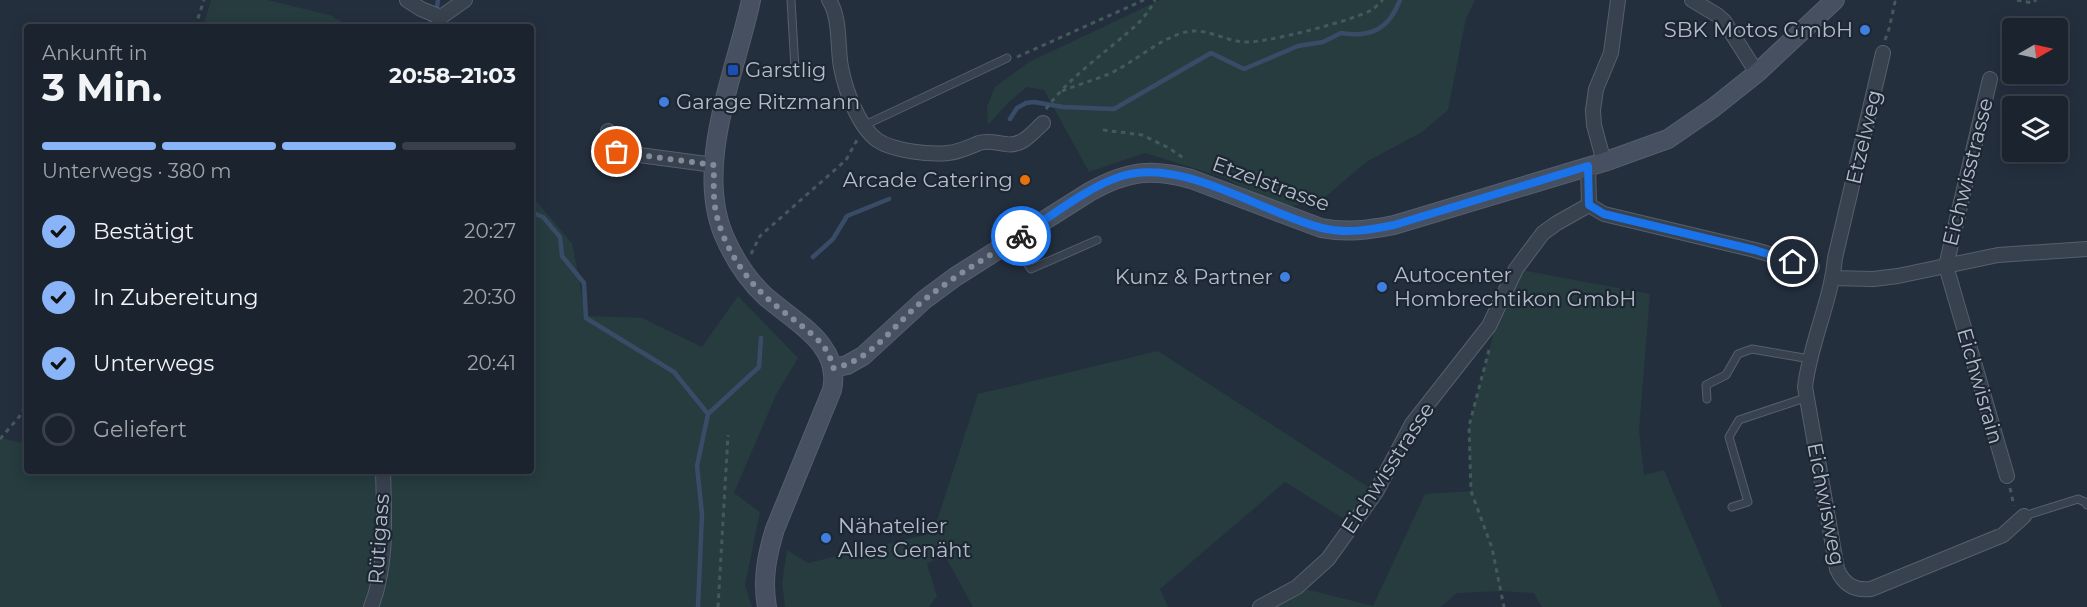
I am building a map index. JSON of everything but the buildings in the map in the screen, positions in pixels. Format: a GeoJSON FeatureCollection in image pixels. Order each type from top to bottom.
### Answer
{"type":"FeatureCollection","features":[{"type":"Feature","properties":{"kind":"street"},"geometry":{"type":"LineString","coordinates":[[407,0],[439,22],[465,0]]}},
{"type":"Feature","properties":{"kind":"street"},"geometry":{"type":"LineString","coordinates":[[751,0],[722,112],[714,165],[715,205],[718,222],[725,240],[748,278],[763,295],[822,344],[829,354],[833,368],[832,390],[768,550],[764,573],[767,607]]}},
{"type":"Feature","properties":{"kind":"street"},"geometry":{"type":"LineString","coordinates":[[829,0],[836,18],[841,65],[846,85],[865,126],[875,138],[890,146],[928,154],[950,153],[981,142],[1016,144],[1024,141],[1044,117]]}},
{"type":"Feature","properties":{"kind":"street"},"geometry":{"type":"LineString","coordinates":[[1618,0],[1611,53],[1596,88],[1593,110],[1596,164],[1589,205],[1604,214],[1755,250],[1812,267]]}},
{"type":"Feature","properties":{"kind":"street"},"geometry":{"type":"LineString","coordinates":[[1692,0],[1712,6],[1733,32],[1757,73]]}},
{"type":"Feature","properties":{"kind":"street","name":"Etzelstrasse"},"geometry":{"type":"LineString","coordinates":[[833,368],[847,365],[863,356],[924,300],[955,277],[1110,180],[1142,172],[1169,173],[1191,179],[1321,228],[1364,231],[1394,225],[1596,164],[1668,139],[1713,108],[1757,73],[1835,0]]}},
{"type":"Feature","properties":{"kind":"street","name":"Etzelweg"},"geometry":{"type":"LineString","coordinates":[[1833,278],[1835,258],[1883,53]]}},
{"type":"Feature","properties":{"kind":"street","name":"Eichwisstrasse"},"geometry":{"type":"LineString","coordinates":[[1946,266],[1990,79]]}},
{"type":"Feature","properties":{"kind":"street"},"geometry":{"type":"LineString","coordinates":[[608,131],[617,152],[714,165]]}},
{"type":"Feature","properties":{"kind":"street","name":"Eichwisstrasse"},"geometry":{"type":"LineString","coordinates":[[1260,607],[1297,587],[1328,558],[1376,492],[1412,424],[1489,326],[1516,269],[1543,233],[1589,205]]}},
{"type":"Feature","properties":{"kind":"street","name":"Eichwisstrasse"},"geometry":{"type":"LineString","coordinates":[[1833,278],[1872,279],[1898,276],[1998,255],[2087,249]]}},
{"type":"Feature","properties":{"kind":"street","name":"Eichwisrain"},"geometry":{"type":"LineString","coordinates":[[1946,266],[2007,476]]}},
{"type":"Feature","properties":{"kind":"street","name":"Eichwisweg"},"geometry":{"type":"LineString","coordinates":[[1833,278],[1810,359],[1805,398],[1837,569],[1841,578],[1847,584],[1861,590],[1871,589],[2003,535],[2017,515]]}},
{"type":"Feature","properties":{"kind":"street","name":"Rütigass"},"geometry":{"type":"LineString","coordinates":[[371,607],[380,573],[383,474]]}},
{"type":"Feature","properties":{"kind":"lane"},"geometry":{"type":"LineString","coordinates":[[791,0],[795,68]]}},
{"type":"Feature","properties":{"kind":"lane"},"geometry":{"type":"LineString","coordinates":[[865,126],[1007,58]]}},
{"type":"Feature","properties":{"kind":"lane"},"geometry":{"type":"LineString","coordinates":[[1012,242],[1031,269],[1097,240]]}},
{"type":"Feature","properties":{"kind":"lane"},"geometry":{"type":"LineString","coordinates":[[1707,399],[1706,385],[1726,375],[1738,354],[1752,349],[1810,359]]}},
{"type":"Feature","properties":{"kind":"lane"},"geometry":{"type":"LineString","coordinates":[[1732,507],[1748,502],[1729,438],[1739,420],[1805,398]]}},
{"type":"Feature","properties":{"kind":"lane","name":"Eichwisweg"},"geometry":{"type":"LineString","coordinates":[[2017,515],[2078,500],[2087,505]]}},
{"type":"Feature","properties":{"kind":"path"},"geometry":{"type":"LineString","coordinates":[[196,24],[204,0]]}},
{"type":"Feature","properties":{"kind":"path"},"geometry":{"type":"LineString","coordinates":[[1007,58],[1021,57],[1144,0]]}},
{"type":"Feature","properties":{"kind":"path"},"geometry":{"type":"LineString","coordinates":[[1044,117],[1053,100],[1084,69],[1147,16],[1155,0]]}},
{"type":"Feature","properties":{"kind":"path"},"geometry":{"type":"LineString","coordinates":[[1062,91],[1109,74],[1187,31],[1205,32],[1232,41],[1248,43],[1268,40],[1350,18],[1372,10],[1383,0]]}},
{"type":"Feature","properties":{"kind":"path"},"geometry":{"type":"LineString","coordinates":[[1883,53],[1883,43],[1887,37],[1895,2],[1891,0]]}},
{"type":"Feature","properties":{"kind":"path"},"geometry":{"type":"LineString","coordinates":[[2017,0],[2033,3],[2036,0]]}},
{"type":"Feature","properties":{"kind":"path"},"geometry":{"type":"LineString","coordinates":[[748,261],[760,236],[846,160],[865,126]]}},
{"type":"Feature","properties":{"kind":"path"},"geometry":{"type":"LineString","coordinates":[[1103,130],[1142,135],[1169,148],[1193,164]]}},
{"type":"Feature","properties":{"kind":"path"},"geometry":{"type":"LineString","coordinates":[[1489,326],[1493,336],[1469,426],[1471,491],[1492,548],[1504,607]]}},
{"type":"Feature","properties":{"kind":"path"},"geometry":{"type":"LineString","coordinates":[[0,440],[24,408]]}},
{"type":"Feature","properties":{"kind":"path"},"geometry":{"type":"LineString","coordinates":[[718,607],[728,435]]}},
{"type":"Feature","properties":{"kind":"path"},"geometry":{"type":"LineString","coordinates":[[2007,476],[2017,515]]}},
{"type":"Feature","properties":{"kind":"green space"},"geometry":{"type":"Polygon","coordinates":[[[211,0],[267,0],[330,15],[346,24],[204,24],[211,0]]]}},
{"type":"Feature","properties":{"kind":"green space"},"geometry":{"type":"Polygon","coordinates":[[[1160,0],[1475,0],[1466,18],[1448,110],[1422,132],[1366,162],[1322,200],[1283,208],[1222,177],[1145,153],[1089,172],[1044,90],[1027,87],[1010,101],[988,125],[987,107],[995,87],[1029,62],[1160,0]]]}},
{"type":"Feature","properties":{"kind":"green space"},"geometry":{"type":"Polygon","coordinates":[[[534,199],[572,243],[586,316],[642,318],[702,347],[738,296],[798,358],[776,395],[734,493],[760,512],[745,585],[752,607],[0,607],[0,439],[24,443],[24,474],[379,474],[375,580],[388,583],[386,474],[534,474],[534,199]]]}},
{"type":"Feature","properties":{"kind":"green space"},"geometry":{"type":"Polygon","coordinates":[[[1516,269],[1650,294],[1639,431],[1644,475],[1664,470],[1722,607],[1542,607],[1534,593],[1501,591],[1457,593],[1440,607],[1260,607],[1297,587],[1373,606],[1425,494],[1471,491],[1469,426],[1493,336],[1489,326],[1516,269]]]}},
{"type":"Feature","properties":{"kind":"green space"},"geometry":{"type":"Polygon","coordinates":[[[1158,351],[1376,492],[1354,525],[1285,482],[1160,589],[1168,607],[973,607],[944,554],[927,564],[937,596],[929,607],[785,607],[782,583],[787,550],[808,563],[933,533],[978,394],[1158,351]]]}},
{"type":"Feature","properties":{"kind":"waterway"},"geometry":{"type":"LineString","coordinates":[[437,7],[438,0]]}},
{"type":"Feature","properties":{"kind":"waterway"},"geometry":{"type":"LineString","coordinates":[[1010,119],[1017,108],[1034,102],[1063,107],[1114,109],[1211,53],[1244,69],[1298,46],[1323,42],[1341,33],[1370,32],[1384,25],[1396,10],[1400,0]]}},
{"type":"Feature","properties":{"kind":"waterway"},"geometry":{"type":"LineString","coordinates":[[813,257],[833,239],[847,216],[889,199]]}},
{"type":"Feature","properties":{"kind":"waterway"},"geometry":{"type":"LineString","coordinates":[[534,213],[543,217],[560,237],[562,256],[584,283],[586,318],[674,372],[708,414],[697,466],[702,514],[698,607]]}},
{"type":"Feature","properties":{"kind":"waterway"},"geometry":{"type":"LineString","coordinates":[[708,414],[759,367],[761,338]]}},
{"type":"Feature","properties":{"kind":"way so far"},"geometry":{"type":"LineString","coordinates":[[617,152],[714,165],[715,205],[718,222],[736,259],[748,278],[763,295],[814,335],[829,354],[833,368],[847,365],[863,356],[924,300],[955,277],[1021,236]]}},
{"type":"Feature","properties":{"kind":"place","name":"SBK Motos GmbH"},"geometry":{"type":"Point","coordinates":[1865,30]}},
{"type":"Feature","properties":{"kind":"place","name":"Garstlig"},"geometry":{"type":"Point","coordinates":[733,70]}},
{"type":"Feature","properties":{"kind":"place","name":"Garage Ritzmann"},"geometry":{"type":"Point","coordinates":[664,102]}},
{"type":"Feature","properties":{"kind":"place","name":"Arcade Catering"},"geometry":{"type":"Point","coordinates":[1025,180]}},
{"type":"Feature","properties":{"kind":"place","name":"Kunz & Partner"},"geometry":{"type":"Point","coordinates":[1285,277]}},
{"type":"Feature","properties":{"kind":"place","name":"Autocenter Hombrechtikon GmbH"},"geometry":{"type":"Point","coordinates":[1382,287]}},
{"type":"Feature","properties":{"kind":"place","name":"Nähatelier Alles Genäht"},"geometry":{"type":"Point","coordinates":[826,538]}},
{"type":"Feature","properties":{"kind":"route"},"geometry":{"type":"LineString","coordinates":[[1021,236],[1110,180],[1149,171],[1191,179],[1321,228],[1364,231],[1433,214],[1588,166],[1589,205],[1604,214],[1755,250],[1793,262]]}}]}
